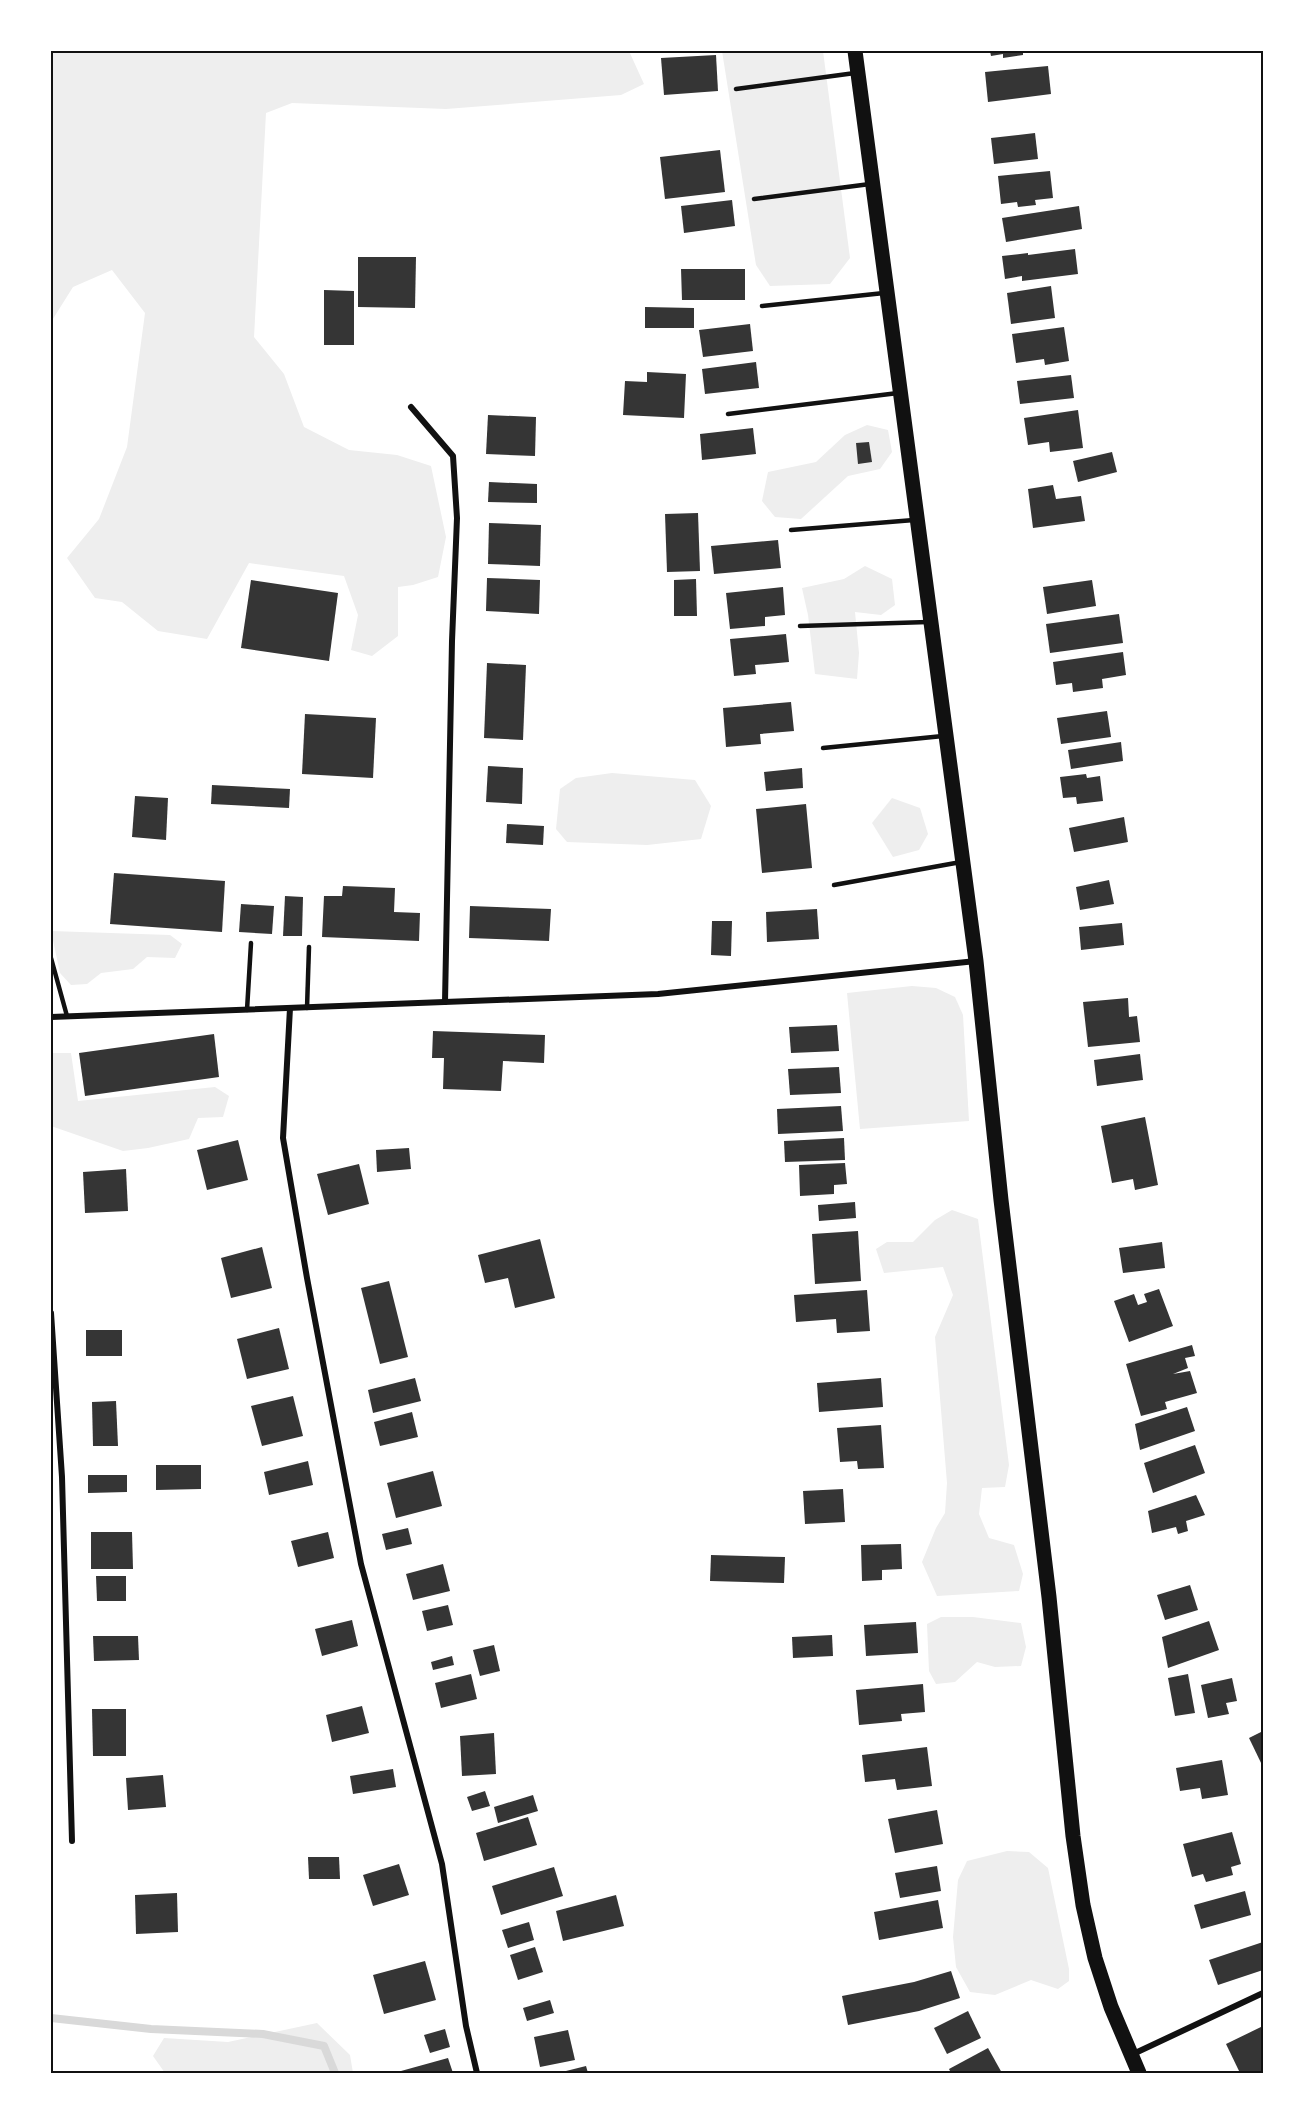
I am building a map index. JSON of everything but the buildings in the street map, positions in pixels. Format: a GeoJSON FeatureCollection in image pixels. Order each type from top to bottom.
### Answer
{"type":"FeatureCollection","features":[{"type":"Feature","properties":{"kind":"main road"},"geometry":{"type":"LineString","coordinates":[[855,51],[976,961],[1001,1200],[1048,1586],[1073,1836],[1083,1905],[1095,1959],[1111,2007],[1139,2073]]}},
{"type":"Feature","properties":{"kind":"street"},"geometry":{"type":"LineString","coordinates":[[411,406],[453,456],[458,518],[452,641],[445,1002]]}},
{"type":"Feature","properties":{"kind":"street"},"geometry":{"type":"LineString","coordinates":[[51,1017],[658,994],[976,961]]}},
{"type":"Feature","properties":{"kind":"street"},"geometry":{"type":"LineString","coordinates":[[290,1008],[283,1138],[307,1278],[361,1564],[442,1864],[466,2026],[477,2073]]}},
{"type":"Feature","properties":{"kind":"street"},"geometry":{"type":"LineString","coordinates":[[51,1314],[62,1477],[72,1841]]}},
{"type":"Feature","properties":{"kind":"street"},"geometry":{"type":"LineString","coordinates":[[1130,2055],[1263,1992]]}},
{"type":"Feature","properties":{"kind":"lane"},"geometry":{"type":"LineString","coordinates":[[736,89],[858,73]]}},
{"type":"Feature","properties":{"kind":"lane"},"geometry":{"type":"LineString","coordinates":[[754,199],[873,183]]}},
{"type":"Feature","properties":{"kind":"lane"},"geometry":{"type":"LineString","coordinates":[[762,306],[887,293]]}},
{"type":"Feature","properties":{"kind":"lane"},"geometry":{"type":"LineString","coordinates":[[728,414],[900,393]]}},
{"type":"Feature","properties":{"kind":"lane"},"geometry":{"type":"LineString","coordinates":[[791,530],[917,520]]}},
{"type":"Feature","properties":{"kind":"lane"},"geometry":{"type":"LineString","coordinates":[[800,626],[930,622]]}},
{"type":"Feature","properties":{"kind":"lane"},"geometry":{"type":"LineString","coordinates":[[823,748],[946,736]]}},
{"type":"Feature","properties":{"kind":"lane"},"geometry":{"type":"LineString","coordinates":[[834,885],[962,862]]}},
{"type":"Feature","properties":{"kind":"lane"},"geometry":{"type":"LineString","coordinates":[[247,1010],[251,943]]}},
{"type":"Feature","properties":{"kind":"lane"},"geometry":{"type":"LineString","coordinates":[[308,1008],[309,947]]}},
{"type":"Feature","properties":{"kind":"lane"},"geometry":{"type":"LineString","coordinates":[[51,958],[67,1016]]}},
{"type":"Feature","properties":{"kind":"shaded area"},"geometry":{"type":"Polygon","coordinates":[[[51,51],[629,51],[644,84],[621,95],[446,109],[292,103],[266,113],[254,337],[284,374],[304,427],[349,450],[397,455],[431,466],[446,537],[438,577],[398,587],[398,636],[372,656],[351,650],[358,615],[344,576],[249,563],[207,639],[158,631],[122,602],[95,598],[67,558],[99,519],[127,447],[145,313],[112,270],[73,287],[51,322],[51,51]]]}},
{"type":"Feature","properties":{"kind":"shaded area"},"geometry":{"type":"Polygon","coordinates":[[[722,51],[823,51],[850,258],[830,284],[770,286],[756,265],[722,51]]]}},
{"type":"Feature","properties":{"kind":"shaded area"},"geometry":{"type":"Polygon","coordinates":[[[867,425],[888,430],[892,452],[880,469],[848,476],[801,519],[775,517],[762,501],[768,472],[816,462],[845,435],[867,425]]]}},
{"type":"Feature","properties":{"kind":"shaded area"},"geometry":{"type":"Polygon","coordinates":[[[865,566],[892,579],[895,605],[881,615],[855,612],[859,653],[857,679],[815,674],[808,615],[802,588],[844,579],[865,566]]]}},
{"type":"Feature","properties":{"kind":"shaded area"},"geometry":{"type":"Polygon","coordinates":[[[612,773],[695,780],[711,806],[701,839],[647,845],[567,842],[556,829],[560,789],[576,778],[612,773]]]}},
{"type":"Feature","properties":{"kind":"shaded area"},"geometry":{"type":"Polygon","coordinates":[[[892,798],[920,808],[928,834],[919,850],[893,857],[872,823],[892,798]]]}},
{"type":"Feature","properties":{"kind":"shaded area"},"geometry":{"type":"Polygon","coordinates":[[[51,931],[170,935],[182,944],[175,958],[147,957],[133,969],[101,973],[87,984],[71,985],[60,973],[51,931]]]}},
{"type":"Feature","properties":{"kind":"shaded area"},"geometry":{"type":"Polygon","coordinates":[[[912,986],[936,988],[955,997],[963,1015],[969,1121],[860,1129],[847,993],[912,986]]]}},
{"type":"Feature","properties":{"kind":"shaded area"},"geometry":{"type":"Polygon","coordinates":[[[51,1053],[71,1053],[78,1101],[215,1087],[229,1096],[223,1117],[198,1118],[189,1139],[123,1151],[51,1126],[51,1053]]]}},
{"type":"Feature","properties":{"kind":"shaded area"},"geometry":{"type":"Polygon","coordinates":[[[952,1210],[978,1219],[1009,1465],[1005,1487],[982,1488],[979,1514],[989,1538],[1014,1545],[1023,1574],[1019,1591],[937,1596],[922,1562],[945,1513],[947,1483],[935,1337],[953,1295],[943,1267],[884,1273],[876,1249],[887,1242],[913,1242],[935,1220],[952,1210]]]}},
{"type":"Feature","properties":{"kind":"shaded area"},"geometry":{"type":"Polygon","coordinates":[[[941,1617],[973,1617],[1021,1623],[1026,1647],[1021,1666],[995,1667],[977,1662],[955,1682],[936,1684],[929,1671],[927,1624],[941,1617]]]}},
{"type":"Feature","properties":{"kind":"shaded area"},"geometry":{"type":"Polygon","coordinates":[[[1007,1851],[1029,1852],[1048,1868],[1069,1969],[1069,1981],[1058,1989],[1031,1980],[995,1995],[970,1992],[956,1967],[953,1937],[958,1880],[967,1861],[1007,1851]]]}},
{"type":"Feature","properties":{"kind":"shaded area"},"geometry":{"type":"Polygon","coordinates":[[[317,2023],[350,2055],[353,2073],[165,2073],[153,2056],[164,2038],[228,2042],[317,2023]]]}},
{"type":"Feature","properties":{"kind":"waterway"},"geometry":{"type":"LineString","coordinates":[[51,2018],[151,2029],[263,2034],[324,2046],[335,2073]]}}]}
